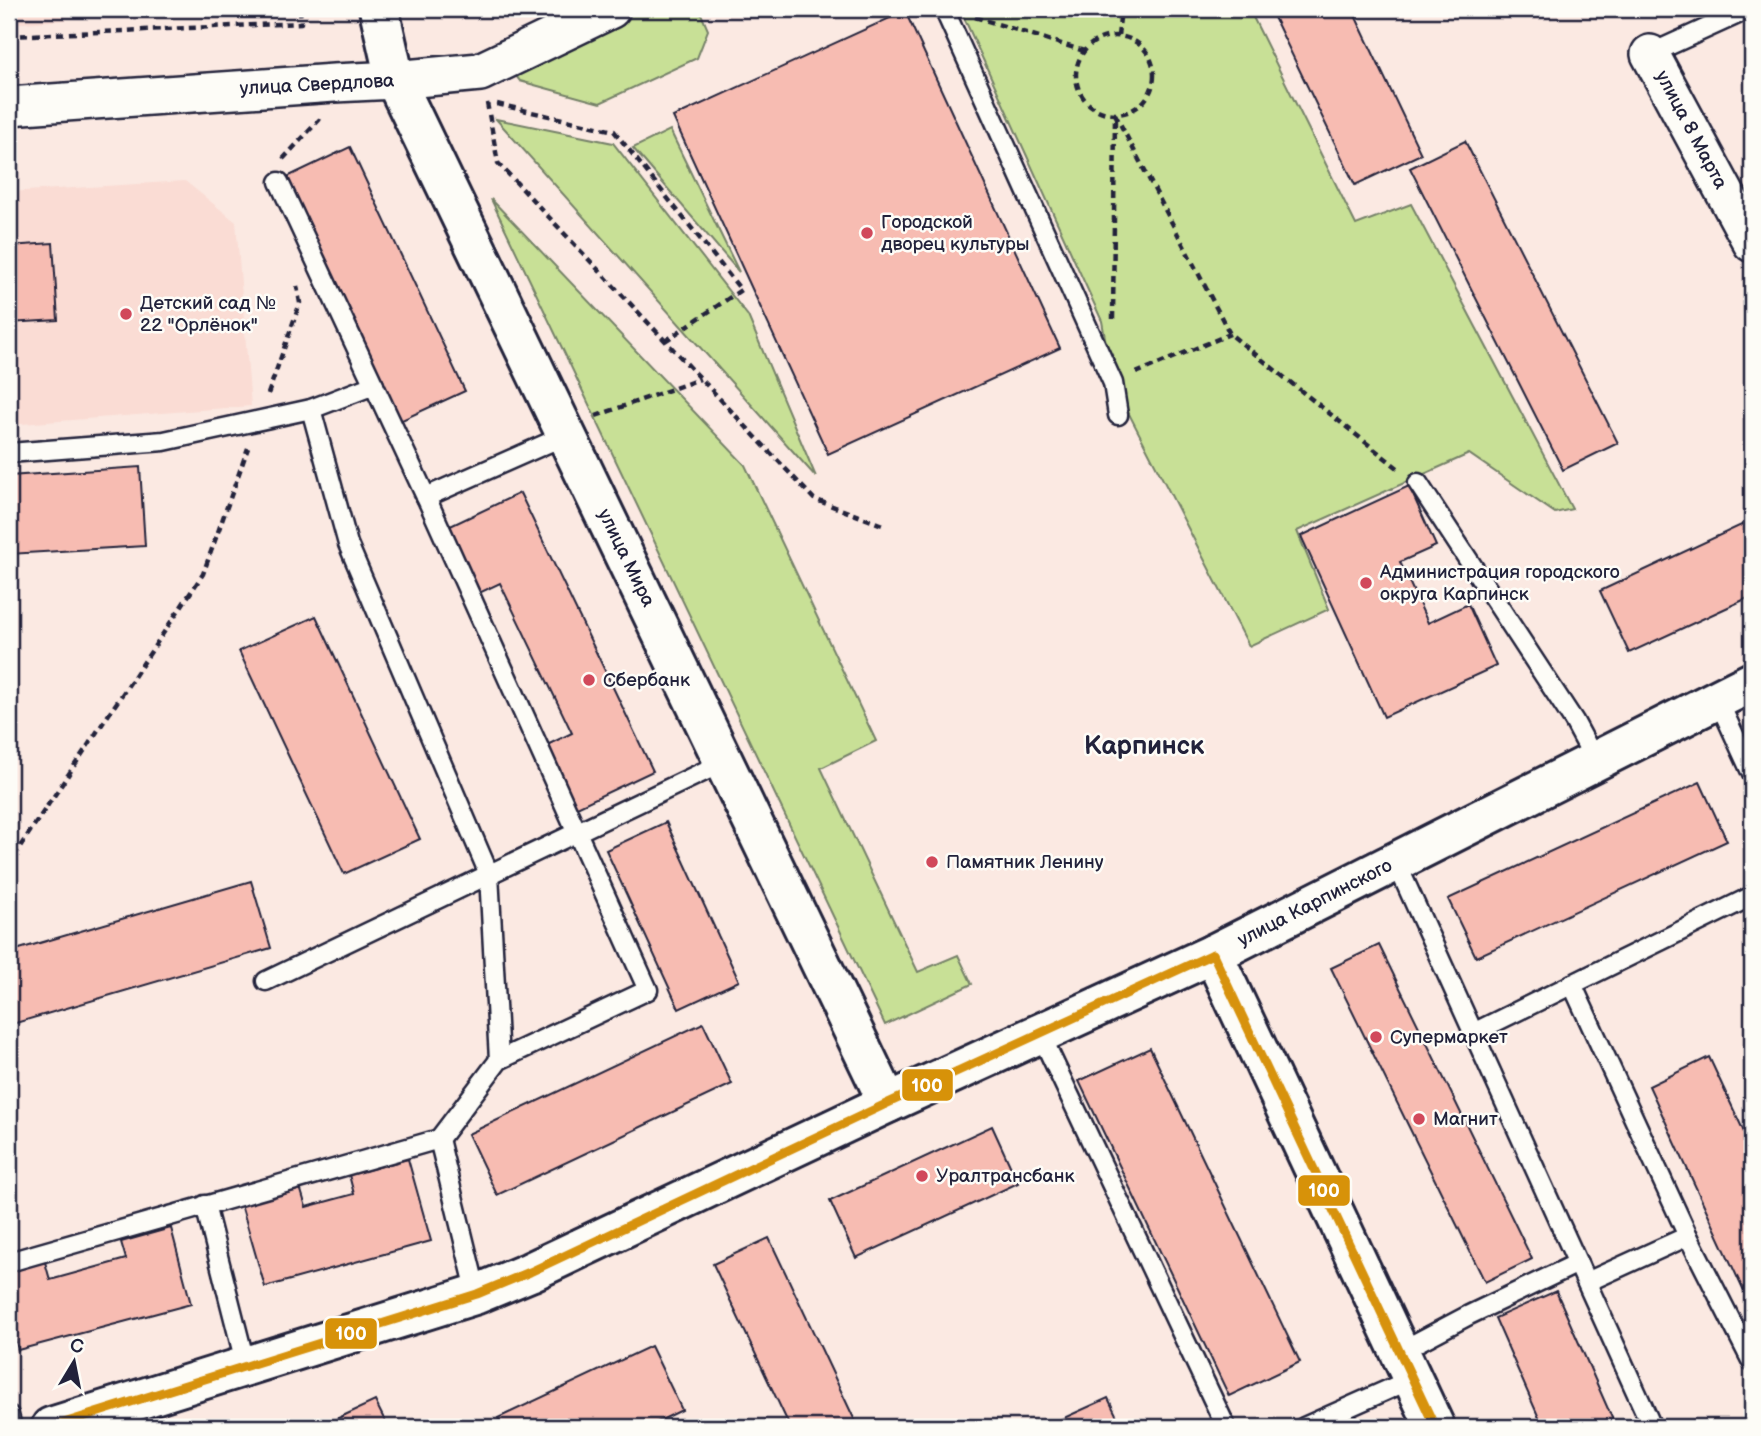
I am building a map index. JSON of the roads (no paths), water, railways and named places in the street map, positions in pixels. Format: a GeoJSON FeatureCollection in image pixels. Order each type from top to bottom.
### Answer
{"type":"FeatureCollection","features":[{"type":"Feature","properties":{"kind":"main road","name":"улица Мира"},"geometry":{"type":"LineString","coordinates":[[379,9],[395,80],[888,1103]]}},
{"type":"Feature","properties":{"kind":"main road","name":"улица Карпинского"},"geometry":{"type":"LineString","coordinates":[[51,1427],[477,1294],[530,1272],[888,1103],[1213,954],[1752,682]]}},
{"type":"Feature","properties":{"kind":"main road"},"geometry":{"type":"LineString","coordinates":[[1213,954],[1435,1427]]}},
{"type":"Feature","properties":{"kind":"street","name":"улица Свердлова"},"geometry":{"type":"LineString","coordinates":[[9,106],[395,80],[483,87],[611,9]]}},
{"type":"Feature","properties":{"kind":"street","name":"улица 8 Марта"},"geometry":{"type":"LineString","coordinates":[[1650,54],[1752,243]]}},
{"type":"Feature","properties":{"kind":"lane"},"geometry":{"type":"LineString","coordinates":[[944,9],[1113,383],[1118,415]]}},
{"type":"Feature","properties":{"kind":"lane"},"geometry":{"type":"LineString","coordinates":[[1650,54],[1749,9]]}},
{"type":"Feature","properties":{"kind":"lane"},"geometry":{"type":"LineString","coordinates":[[9,1262],[439,1139],[499,1060],[648,990],[426,497],[279,182]]}},
{"type":"Feature","properties":{"kind":"lane"},"geometry":{"type":"LineString","coordinates":[[9,453],[164,441],[311,409],[373,385]]}},
{"type":"Feature","properties":{"kind":"lane"},"geometry":{"type":"LineString","coordinates":[[311,409],[348,544],[489,874],[499,1060]]}},
{"type":"Feature","properties":{"kind":"lane"},"geometry":{"type":"LineString","coordinates":[[426,497],[564,432]]}},
{"type":"Feature","properties":{"kind":"lane"},"geometry":{"type":"LineString","coordinates":[[1418,483],[1574,721],[1596,762]]}},
{"type":"Feature","properties":{"kind":"lane"},"geometry":{"type":"LineString","coordinates":[[1718,700],[1752,774]]}},
{"type":"Feature","properties":{"kind":"lane"},"geometry":{"type":"LineString","coordinates":[[266,981],[724,762]]}},
{"type":"Feature","properties":{"kind":"lane"},"geometry":{"type":"LineString","coordinates":[[1396,862],[1652,1427]]}},
{"type":"Feature","properties":{"kind":"lane"},"geometry":{"type":"LineString","coordinates":[[1473,1033],[1752,896]]}},
{"type":"Feature","properties":{"kind":"lane"},"geometry":{"type":"LineString","coordinates":[[1572,984],[1688,1236],[1752,1362]]}},
{"type":"Feature","properties":{"kind":"lane"},"geometry":{"type":"LineString","coordinates":[[1041,1033],[1226,1427]]}},
{"type":"Feature","properties":{"kind":"lane"},"geometry":{"type":"LineString","coordinates":[[439,1139],[477,1294]]}},
{"type":"Feature","properties":{"kind":"lane"},"geometry":{"type":"LineString","coordinates":[[205,1205],[246,1366]]}},
{"type":"Feature","properties":{"kind":"lane"},"geometry":{"type":"LineString","coordinates":[[1587,1282],[1688,1236]]}},
{"type":"Feature","properties":{"kind":"lane"},"geometry":{"type":"LineString","coordinates":[[1304,1427],[1406,1365],[1469,1315],[1578,1263]]}},
{"type":"Feature","properties":{"kind":"lane"},"geometry":{"type":"LineString","coordinates":[[9,1415],[12,1427]]}},
{"type":"Feature","properties":{"kind":"place","name":"Городской дворец культуры"},"geometry":{"type":"Point","coordinates":[867,233]}},
{"type":"Feature","properties":{"kind":"place","name":"Детский сад № 22 \"Орлёнок\""},"geometry":{"type":"Point","coordinates":[126,314]}},
{"type":"Feature","properties":{"kind":"place","name":"Администрация городского округа Карпинск"},"geometry":{"type":"Point","coordinates":[1366,583]}},
{"type":"Feature","properties":{"kind":"place","name":"Сбербанк"},"geometry":{"type":"Point","coordinates":[589,680]}},
{"type":"Feature","properties":{"kind":"place","name":"Памятник Ленину"},"geometry":{"type":"Point","coordinates":[932,862]}},
{"type":"Feature","properties":{"kind":"place","name":"Супермаркет"},"geometry":{"type":"Point","coordinates":[1376,1037]}},
{"type":"Feature","properties":{"kind":"place","name":"Магнит"},"geometry":{"type":"Point","coordinates":[1419,1119]}},
{"type":"Feature","properties":{"kind":"place","name":"Уралтрансбанк"},"geometry":{"type":"Point","coordinates":[922,1176]}},
{"type":"Feature","properties":{"kind":"district","name":"Карпинск"},"geometry":{"type":"Point","coordinates":[1144,746]}}]}
